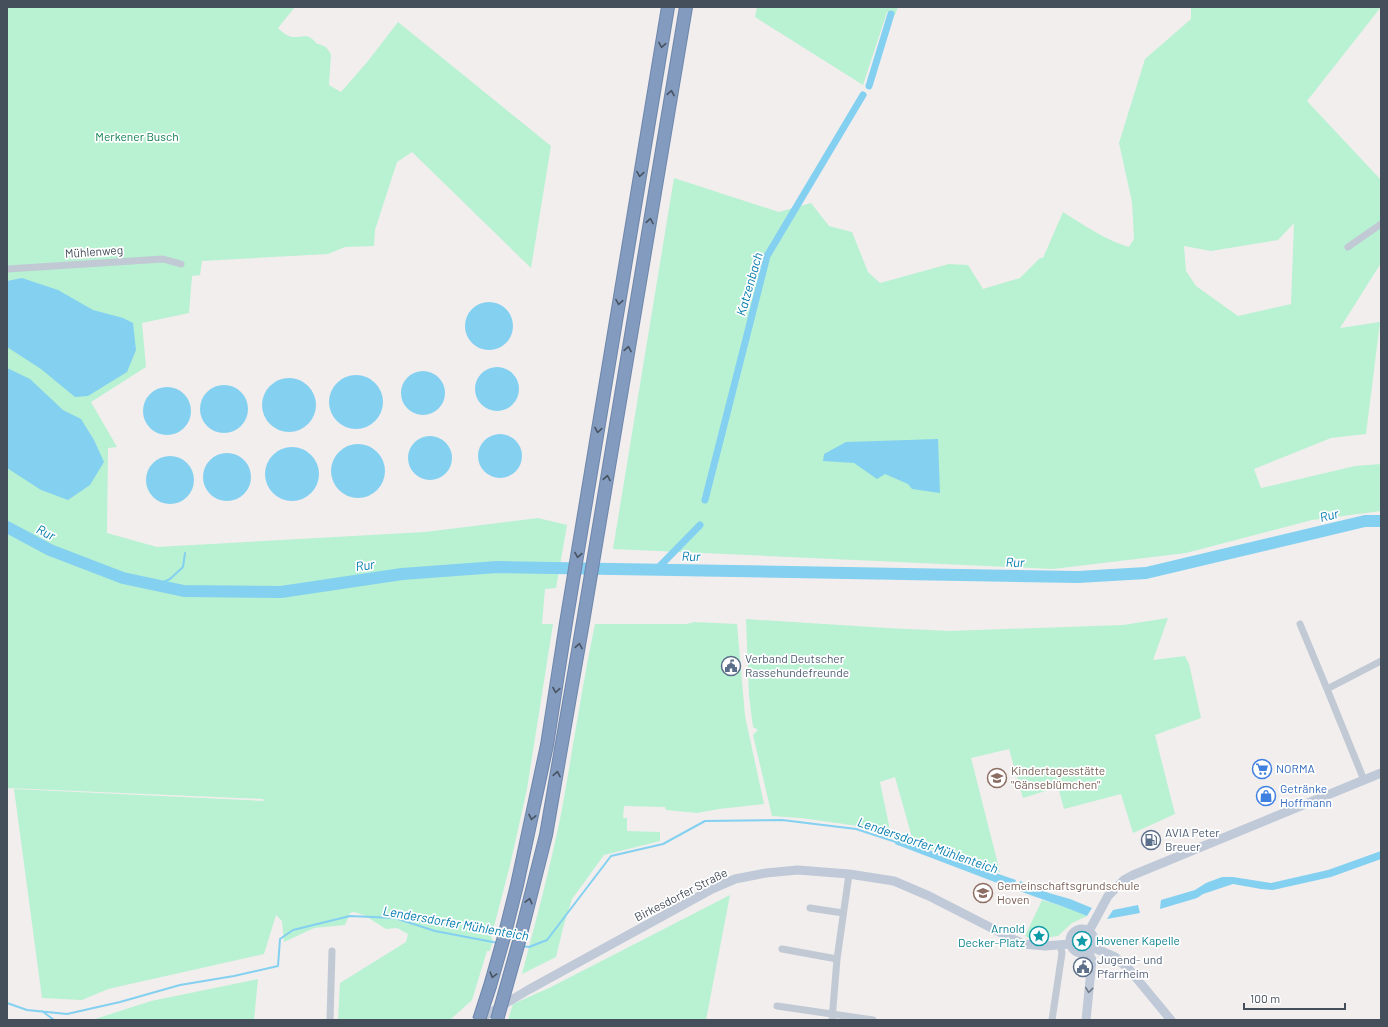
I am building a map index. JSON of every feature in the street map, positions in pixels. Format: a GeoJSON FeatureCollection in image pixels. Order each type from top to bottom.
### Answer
{"type":"FeatureCollection","features":[{"type":"Feature","properties":{"kind":"highway"},"geometry":{"type":"LineString","coordinates":[[478,1020],[490,986],[517,886],[547,745],[668,7]]}},
{"type":"Feature","properties":{"kind":"highway"},"geometry":{"type":"LineString","coordinates":[[497,1020],[520,938],[546,835],[686,7]]}},
{"type":"Feature","properties":{"kind":"main road"},"geometry":{"type":"LineString","coordinates":[[1088,931],[1108,896],[1124,880],[1133,875],[1381,773]]}},
{"type":"Feature","properties":{"kind":"main road","name":"Birkesdorfer Straße"},"geometry":{"type":"LineString","coordinates":[[478,1020],[528,990],[712,889],[735,879],[754,874],[798,870],[849,874],[894,882],[929,896],[1023,944],[1045,946],[1070,944]]}},
{"type":"Feature","properties":{"kind":"main road"},"geometry":{"type":"LineString","coordinates":[[1086,1020],[1092,960],[1090,949],[1094,939],[1093,936],[1084,929],[1076,930],[1071,936],[1070,944],[1074,950],[1081,953],[1090,949],[1115,957],[1128,968],[1172,1020]]}},
{"type":"Feature","properties":{"kind":"street"},"geometry":{"type":"LineString","coordinates":[[1348,247],[1381,224]]}},
{"type":"Feature","properties":{"kind":"street","name":"Mühlenweg"},"geometry":{"type":"LineString","coordinates":[[7,269],[163,259],[181,264]]}},
{"type":"Feature","properties":{"kind":"street"},"geometry":{"type":"LineString","coordinates":[[1300,624],[1364,780]]}},
{"type":"Feature","properties":{"kind":"street"},"geometry":{"type":"LineString","coordinates":[[1327,689],[1381,661]]}},
{"type":"Feature","properties":{"kind":"street"},"geometry":{"type":"LineString","coordinates":[[832,1017],[837,959],[849,874]]}},
{"type":"Feature","properties":{"kind":"street"},"geometry":{"type":"LineString","coordinates":[[810,908],[843,913]]}},
{"type":"Feature","properties":{"kind":"street"},"geometry":{"type":"LineString","coordinates":[[1052,1020],[1062,953],[1060,945]]}},
{"type":"Feature","properties":{"kind":"street"},"geometry":{"type":"LineString","coordinates":[[782,949],[837,959]]}},
{"type":"Feature","properties":{"kind":"street"},"geometry":{"type":"LineString","coordinates":[[330,1020],[332,951]]}},
{"type":"Feature","properties":{"kind":"street"},"geometry":{"type":"LineString","coordinates":[[777,1006],[832,1017],[873,1020]]}},
{"type":"Feature","properties":{"kind":"green space","name":"Merkener Busch"},"geometry":{"type":"Polygon","coordinates":[[[7,7],[295,7],[278,28],[285,34],[292,37],[306,36],[314,40],[317,44],[326,47],[331,54],[329,85],[341,92],[368,61],[398,22],[551,146],[531,268],[412,152],[397,162],[375,230],[374,246],[345,247],[328,254],[202,261],[200,275],[192,276],[189,313],[142,323],[146,367],[91,402],[117,447],[108,448],[107,533],[157,547],[425,532],[538,518],[567,525],[556,588],[545,589],[542,624],[553,624],[527,789],[510,865],[491,938],[493,939],[490,951],[487,951],[472,1000],[450,1020],[338,1020],[340,983],[406,942],[408,934],[397,928],[386,929],[364,915],[354,912],[350,913],[345,925],[314,928],[284,942],[282,921],[276,915],[264,954],[108,989],[82,1000],[42,998],[14,789],[264,801],[263,799],[7,788],[7,7]]]}},
{"type":"Feature","properties":{"kind":"green space"},"geometry":{"type":"Polygon","coordinates":[[[757,7],[898,7],[895,15],[887,12],[863,85],[755,17],[757,7]]]}},
{"type":"Feature","properties":{"kind":"green space"},"geometry":{"type":"Polygon","coordinates":[[[1191,7],[1381,7],[1307,101],[1381,180],[1381,263],[1340,328],[1380,322],[1366,434],[1331,438],[1254,469],[1261,488],[1355,466],[1381,464],[1381,511],[1312,520],[1186,553],[1053,569],[613,549],[674,178],[779,212],[811,203],[829,226],[852,232],[868,272],[880,283],[949,264],[968,265],[983,289],[1020,278],[1040,258],[1043,258],[1063,212],[1103,236],[1129,247],[1134,239],[1132,202],[1119,143],[1145,59],[1191,19],[1191,7]],[[1294,223],[1278,240],[1211,251],[1184,246],[1186,271],[1196,286],[1238,316],[1291,304],[1294,223]]]}},
{"type":"Feature","properties":{"kind":"green space"},"geometry":{"type":"Polygon","coordinates":[[[1168,618],[1153,660],[1185,656],[1189,664],[1201,718],[1155,735],[1175,814],[1133,833],[1121,794],[1064,809],[1058,787],[1023,798],[1009,749],[971,758],[1000,872],[911,842],[911,834],[895,777],[880,782],[891,835],[858,826],[801,818],[772,816],[753,735],[758,730],[753,727],[749,696],[746,619],[949,631],[1123,625],[1168,618]]]}},
{"type":"Feature","properties":{"kind":"green space"},"geometry":{"type":"Polygon","coordinates":[[[694,622],[737,624],[745,716],[764,804],[697,813],[666,810],[665,807],[624,806],[623,818],[627,818],[627,831],[660,832],[660,841],[604,855],[572,899],[556,957],[522,974],[558,830],[595,624],[687,624],[694,622]]]}},
{"type":"Feature","properties":{"kind":"green space"},"geometry":{"type":"Polygon","coordinates":[[[730,895],[706,1020],[508,1020],[513,1004],[549,988],[730,895]]]}},
{"type":"Feature","properties":{"kind":"green space"},"geometry":{"type":"Polygon","coordinates":[[[1042,900],[1087,916],[1072,923],[1058,936],[1038,939],[1029,938],[1025,936],[1042,900]]]}},
{"type":"Feature","properties":{"kind":"green space"},"geometry":{"type":"Polygon","coordinates":[[[1084,935],[1087,936],[1087,946],[1080,947],[1077,946],[1076,939],[1077,936],[1084,935]]]}},
{"type":"Feature","properties":{"kind":"green space"},"geometry":{"type":"Polygon","coordinates":[[[258,979],[254,1020],[92,1020],[151,1001],[258,979]]]}},
{"type":"Feature","properties":{"kind":"water"},"geometry":{"type":"Polygon","coordinates":[[[22,278],[58,290],[93,310],[123,318],[133,323],[136,350],[127,372],[88,396],[75,397],[41,369],[7,347],[7,281],[22,278]]]}},
{"type":"Feature","properties":{"kind":"water"},"geometry":{"type":"Polygon","coordinates":[[[484,302],[494,302],[503,306],[509,312],[513,321],[513,331],[509,340],[503,346],[494,350],[484,350],[475,346],[469,340],[465,331],[465,321],[469,312],[475,306],[484,302]]]}},
{"type":"Feature","properties":{"kind":"water"},"geometry":{"type":"Polygon","coordinates":[[[497,367],[509,371],[515,377],[519,389],[515,401],[509,407],[497,411],[485,407],[479,401],[475,389],[479,377],[485,371],[497,367]]]}},
{"type":"Feature","properties":{"kind":"water"},"geometry":{"type":"Polygon","coordinates":[[[7,368],[30,379],[63,410],[81,419],[94,440],[104,462],[90,485],[68,500],[41,490],[7,468],[7,368]]]}},
{"type":"Feature","properties":{"kind":"water"},"geometry":{"type":"Polygon","coordinates":[[[423,371],[435,375],[441,381],[445,393],[441,405],[435,411],[423,415],[411,411],[405,405],[401,393],[405,381],[411,375],[423,371]]]}},
{"type":"Feature","properties":{"kind":"water"},"geometry":{"type":"Polygon","coordinates":[[[351,375],[361,375],[371,379],[379,387],[383,397],[383,407],[379,417],[371,425],[361,429],[351,429],[341,425],[333,417],[329,407],[329,397],[333,387],[341,379],[351,375]]]}},
{"type":"Feature","properties":{"kind":"water"},"geometry":{"type":"Polygon","coordinates":[[[284,378],[294,378],[304,382],[312,390],[316,400],[316,410],[312,420],[304,428],[294,432],[284,432],[274,428],[266,420],[262,410],[262,400],[266,390],[274,382],[284,378]]]}},
{"type":"Feature","properties":{"kind":"water"},"geometry":{"type":"Polygon","coordinates":[[[219,385],[229,385],[238,389],[244,395],[248,404],[248,414],[244,423],[238,429],[229,433],[219,433],[210,429],[204,423],[200,414],[200,404],[204,395],[210,389],[219,385]]]}},
{"type":"Feature","properties":{"kind":"water"},"geometry":{"type":"Polygon","coordinates":[[[162,387],[172,387],[181,391],[187,397],[191,406],[191,416],[187,425],[181,431],[172,435],[162,435],[153,431],[147,425],[143,416],[143,406],[147,397],[153,391],[162,387]]]}},
{"type":"Feature","properties":{"kind":"water"},"geometry":{"type":"Polygon","coordinates":[[[500,434],[512,438],[518,444],[522,456],[518,468],[512,474],[500,478],[488,474],[482,468],[478,456],[482,444],[488,438],[500,434]]]}},
{"type":"Feature","properties":{"kind":"water"},"geometry":{"type":"Polygon","coordinates":[[[430,436],[442,440],[448,446],[452,458],[448,470],[442,476],[430,480],[418,476],[412,470],[408,458],[412,446],[418,440],[430,436]]]}},
{"type":"Feature","properties":{"kind":"water"},"geometry":{"type":"Polygon","coordinates":[[[938,439],[940,493],[912,489],[908,484],[885,474],[877,479],[854,463],[823,461],[824,454],[846,442],[938,439]]]}},
{"type":"Feature","properties":{"kind":"water"},"geometry":{"type":"Polygon","coordinates":[[[353,444],[363,444],[373,448],[381,456],[385,466],[385,476],[381,486],[373,494],[363,498],[353,498],[343,494],[335,486],[331,476],[331,466],[335,456],[343,448],[353,444]]]}},
{"type":"Feature","properties":{"kind":"water"},"geometry":{"type":"Polygon","coordinates":[[[287,447],[297,447],[307,451],[315,459],[319,469],[319,479],[315,489],[307,497],[297,501],[287,501],[277,497],[269,489],[265,479],[265,469],[269,459],[277,451],[287,447]]]}},
{"type":"Feature","properties":{"kind":"water"},"geometry":{"type":"Polygon","coordinates":[[[222,453],[232,453],[241,457],[247,463],[251,472],[251,482],[247,491],[241,497],[232,501],[222,501],[213,497],[207,491],[203,482],[203,472],[207,463],[213,457],[222,453]]]}},
{"type":"Feature","properties":{"kind":"water"},"geometry":{"type":"Polygon","coordinates":[[[165,456],[175,456],[184,460],[190,466],[194,475],[194,485],[190,494],[184,500],[175,504],[165,504],[156,500],[150,494],[146,485],[146,475],[150,466],[156,460],[165,456]]]}},
{"type":"Feature","properties":{"kind":"water"},"geometry":{"type":"Polygon","coordinates":[[[897,839],[1016,880],[1013,889],[895,844],[897,839]]]}},
{"type":"Feature","properties":{"kind":"water"},"geometry":{"type":"Polygon","coordinates":[[[1381,851],[1381,859],[1331,877],[1273,890],[1233,884],[1203,894],[1197,898],[1160,909],[1161,900],[1195,890],[1206,883],[1222,877],[1233,877],[1271,883],[1328,870],[1381,851]]]}},
{"type":"Feature","properties":{"kind":"water"},"geometry":{"type":"Polygon","coordinates":[[[1020,881],[1092,908],[1087,916],[1017,890],[1020,881]]]}},
{"type":"Feature","properties":{"kind":"water"},"geometry":{"type":"Polygon","coordinates":[[[1138,905],[1140,913],[1107,919],[1113,910],[1138,905]]]}},
{"type":"Feature","properties":{"kind":"waterway","name":"Katzenbach"},"geometry":{"type":"LineString","coordinates":[[869,86],[891,14]]}},
{"type":"Feature","properties":{"kind":"waterway","name":"Katzenbach"},"geometry":{"type":"LineString","coordinates":[[705,500],[767,256],[863,95]]}},
{"type":"Feature","properties":{"kind":"waterway","name":"Rur"},"geometry":{"type":"LineString","coordinates":[[7,527],[50,550],[123,578],[184,591],[281,592],[402,574],[497,567],[1078,577],[1146,573],[1365,521],[1381,521]]}},
{"type":"Feature","properties":{"kind":"waterway","name":"Katzenbach"},"geometry":{"type":"LineString","coordinates":[[656,570],[700,525]]}},
{"type":"Feature","properties":{"kind":"waterway"},"geometry":{"type":"LineString","coordinates":[[157,585],[170,579],[183,567],[185,553]]}},
{"type":"Feature","properties":{"kind":"waterway","name":"Lendersdorfer Mühlenteich"},"geometry":{"type":"LineString","coordinates":[[522,946],[529,947],[547,940],[611,856],[663,844],[705,821],[782,820],[856,829],[899,843]]}},
{"type":"Feature","properties":{"kind":"waterway","name":"Lendersdorfer Mühlenteich"},"geometry":{"type":"LineString","coordinates":[[7,1003],[27,1010],[67,1014],[120,1002],[180,985],[234,976],[278,966],[280,939],[293,930],[350,916],[395,918],[435,931],[498,943]]}},
{"type":"Feature","properties":{"kind":"waterway","name":"Lendersdorfer Mühlenteich"},"geometry":{"type":"LineString","coordinates":[[42,1011],[54,1020]]}},
{"type":"Feature","properties":{"kind":"place","name":"Verband Deutscher Rassehundefreunde"},"geometry":{"type":"Point","coordinates":[731,666]}},
{"type":"Feature","properties":{"kind":"place","name":"NORMA"},"geometry":{"type":"Point","coordinates":[1262,769]}},
{"type":"Feature","properties":{"kind":"place","name":"Kindertagesstätte \"Gänseblümchen\""},"geometry":{"type":"Point","coordinates":[997,778]}},
{"type":"Feature","properties":{"kind":"place","name":"Getränke Hoffmann"},"geometry":{"type":"Point","coordinates":[1266,796]}},
{"type":"Feature","properties":{"kind":"place","name":"AVIA Peter Breuer"},"geometry":{"type":"Point","coordinates":[1151,840]}},
{"type":"Feature","properties":{"kind":"place","name":"Gemeinschaftsgrundschule Hoven"},"geometry":{"type":"Point","coordinates":[983,893]}},
{"type":"Feature","properties":{"kind":"place","name":"Arnold Decker-Platz"},"geometry":{"type":"Point","coordinates":[1039,936]}},
{"type":"Feature","properties":{"kind":"place","name":"Hovener Kapelle"},"geometry":{"type":"Point","coordinates":[1082,941]}},
{"type":"Feature","properties":{"kind":"place","name":"Jugend- und Pfarrheim"},"geometry":{"type":"Point","coordinates":[1083,967]}}]}
